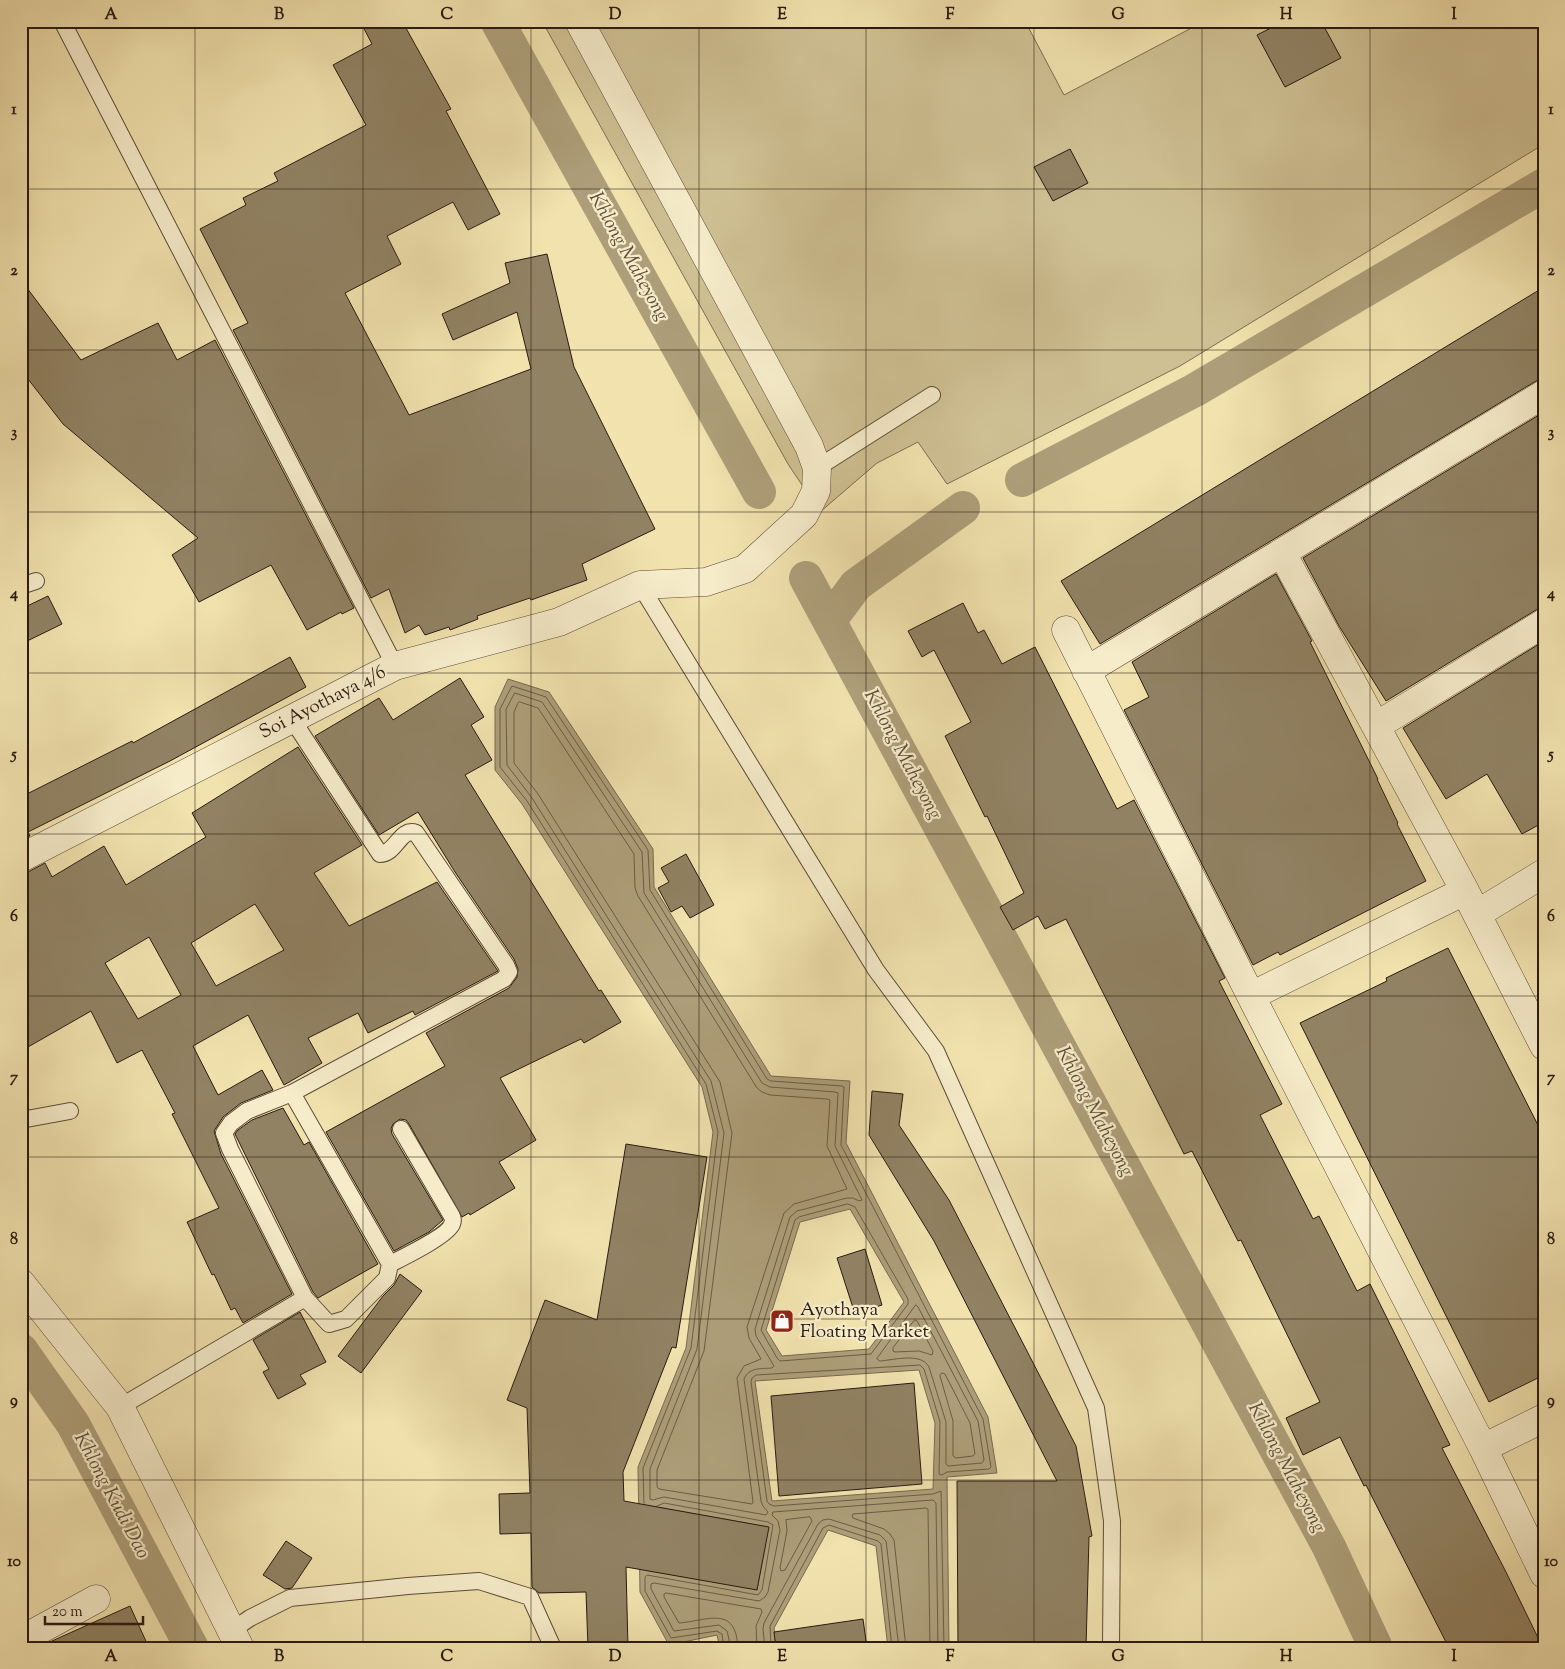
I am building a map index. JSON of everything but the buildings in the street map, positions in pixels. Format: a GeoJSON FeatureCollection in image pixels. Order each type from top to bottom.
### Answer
{"type":"FeatureCollection","features":[{"type":"Feature","properties":{"kind":"street"},"geometry":{"type":"LineString","coordinates":[[579,21],[809,446],[817,468],[816,491],[804,515],[746,569],[706,582],[640,585]]}},
{"type":"Feature","properties":{"kind":"street"},"geometry":{"type":"LineString","coordinates":[[1086,671],[1544,394]]}},
{"type":"Feature","properties":{"kind":"street"},"geometry":{"type":"LineString","coordinates":[[1282,553],[1471,902],[1544,1046]]}},
{"type":"Feature","properties":{"kind":"street","name":"Soi Ayothaya 4/6"},"geometry":{"type":"LineString","coordinates":[[21,858],[395,666],[559,622],[640,585]]}},
{"type":"Feature","properties":{"kind":"street"},"geometry":{"type":"LineString","coordinates":[[1376,726],[1544,623]]}},
{"type":"Feature","properties":{"kind":"street"},"geometry":{"type":"LineString","coordinates":[[1066,630],[1483,1448],[1544,1574]]}},
{"type":"Feature","properties":{"kind":"street"},"geometry":{"type":"LineString","coordinates":[[1251,996],[1471,902],[1544,873]]}},
{"type":"Feature","properties":{"kind":"street"},"geometry":{"type":"LineString","coordinates":[[21,1283],[120,1407],[235,1639]]}},
{"type":"Feature","properties":{"kind":"street"},"geometry":{"type":"LineString","coordinates":[[1483,1448],[1544,1418]]}},
{"type":"Feature","properties":{"kind":"street"},"geometry":{"type":"LineString","coordinates":[[21,1640],[96,1599]]}},
{"type":"Feature","properties":{"kind":"lane"},"geometry":{"type":"LineString","coordinates":[[62,21],[395,666]]}},
{"type":"Feature","properties":{"kind":"lane"},"geometry":{"type":"LineString","coordinates":[[817,468],[932,395]]}},
{"type":"Feature","properties":{"kind":"lane"},"geometry":{"type":"LineString","coordinates":[[640,585],[876,970],[936,1051],[1096,1408],[1112,1521],[1111,1648]]}},
{"type":"Feature","properties":{"kind":"lane"},"geometry":{"type":"LineString","coordinates":[[292,719],[380,854],[386,854],[390,851],[406,833],[416,833],[506,964],[509,972],[504,979],[292,1092],[247,1111],[231,1122],[224,1133],[230,1149],[305,1298],[329,1324],[346,1319],[387,1278],[390,1264],[292,1092]]}},
{"type":"Feature","properties":{"kind":"lane"},"geometry":{"type":"LineString","coordinates":[[21,1120],[70,1111]]}},
{"type":"Feature","properties":{"kind":"lane"},"geometry":{"type":"LineString","coordinates":[[390,1264],[436,1239],[450,1229],[452,1224],[450,1213],[401,1129]]}},
{"type":"Feature","properties":{"kind":"lane"},"geometry":{"type":"LineString","coordinates":[[120,1407],[305,1298]]}},
{"type":"Feature","properties":{"kind":"lane"},"geometry":{"type":"LineString","coordinates":[[235,1639],[250,1618],[290,1598],[479,1581],[530,1597],[553,1648]]}},
{"type":"Feature","properties":{"kind":"shaded area"},"geometry":{"type":"Polygon","coordinates":[[[542,21],[1025,21],[1064,95],[1201,23],[1200,21],[1544,21],[1544,144],[1180,366],[947,484],[918,442],[877,463],[820,512],[788,464],[542,21]]]}},
{"type":"Feature","properties":{"kind":"water"},"geometry":{"type":"Polygon","coordinates":[[[508,679],[549,692],[653,849],[654,887],[771,1076],[850,1081],[846,1143],[988,1417],[997,1473],[947,1477],[949,1648],[888,1648],[876,1546],[828,1530],[774,1628],[776,1648],[720,1648],[717,1635],[669,1645],[640,1592],[638,1467],[686,1348],[713,1132],[702,1087],[522,804],[495,770],[495,707],[508,679]],[[850,1209],[800,1222],[766,1330],[782,1356],[869,1349],[904,1302],[850,1209]],[[919,1370],[755,1381],[772,1501],[933,1489],[935,1423],[919,1370]],[[661,1508],[757,1590],[768,1527],[661,1508]]]}},
{"type":"Feature","properties":{"kind":"waterway","name":"Khlong Maheyong"},"geometry":{"type":"LineString","coordinates":[[497,21],[759,492]]}},
{"type":"Feature","properties":{"kind":"waterway"},"geometry":{"type":"LineString","coordinates":[[1022,480],[1195,390],[1544,185]]}},
{"type":"Feature","properties":{"kind":"waterway"},"geometry":{"type":"LineString","coordinates":[[830,620],[856,585],[963,508]]}},
{"type":"Feature","properties":{"kind":"waterway","name":"Khlong Maheyong"},"geometry":{"type":"LineString","coordinates":[[806,578],[1329,1547],[1376,1648]]}},
{"type":"Feature","properties":{"kind":"waterway","name":"Khlong Kudi Dao"},"geometry":{"type":"LineString","coordinates":[[21,1350],[73,1424],[192,1648]]}},
{"type":"Feature","properties":{"kind":"place","name":"Ayothaya Floating Market"},"geometry":{"type":"Point","coordinates":[782,1321]}}]}
